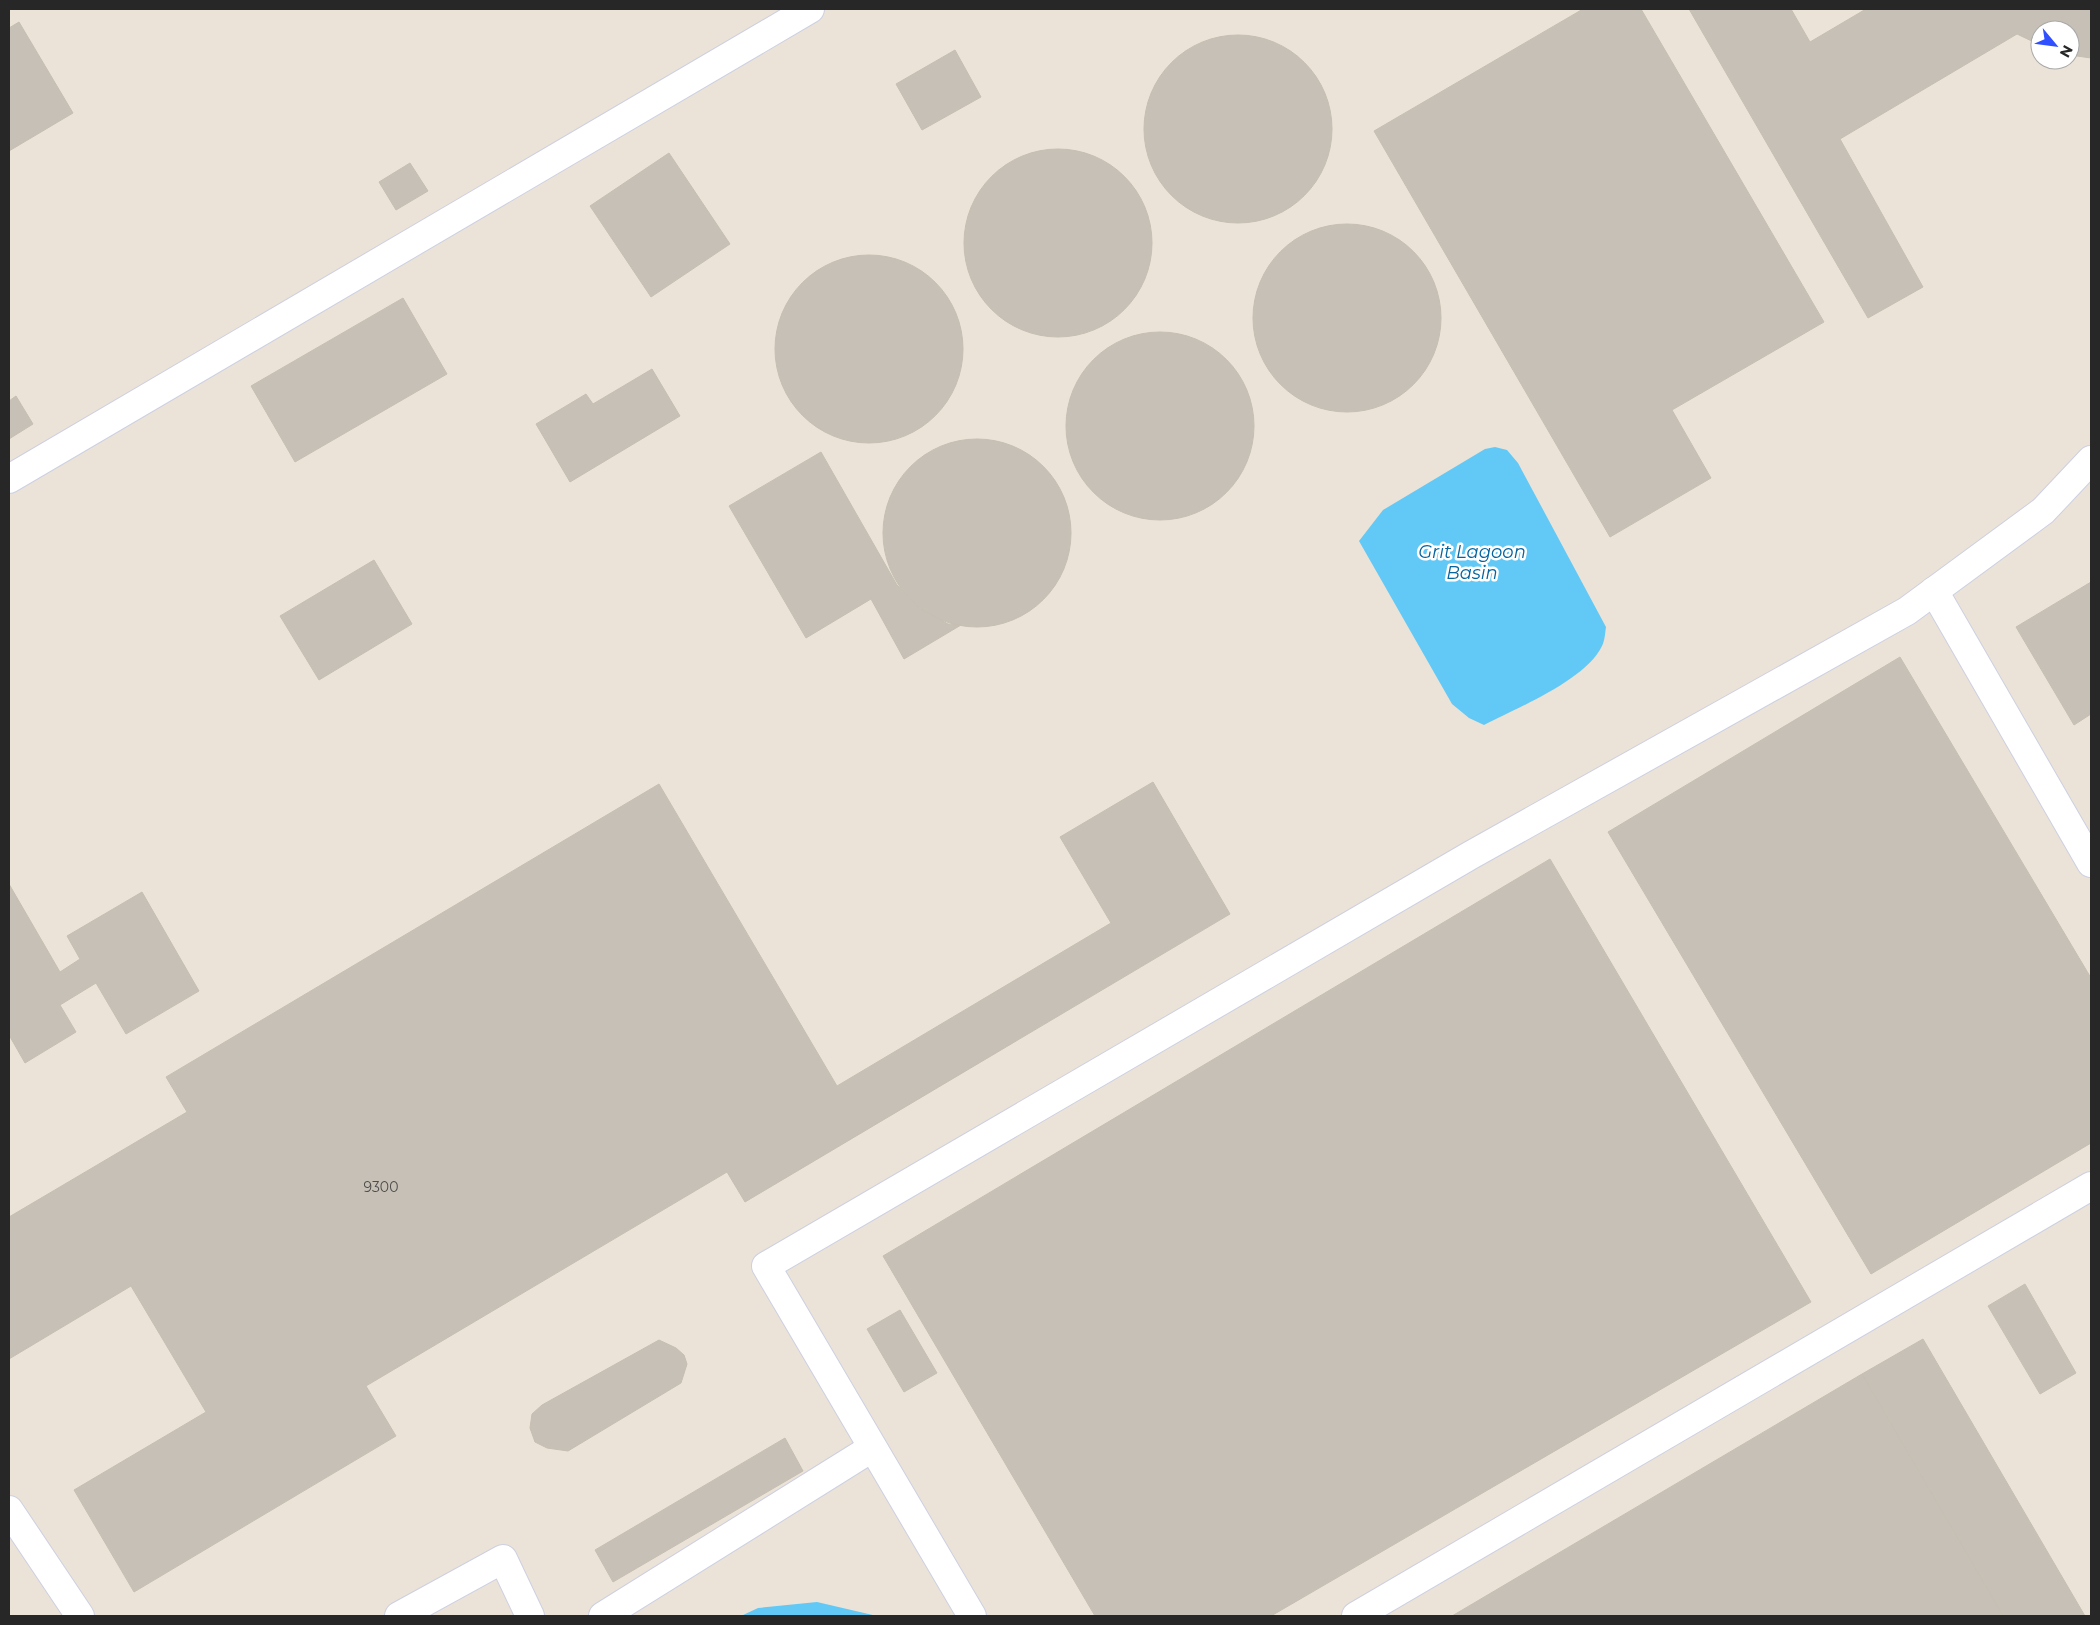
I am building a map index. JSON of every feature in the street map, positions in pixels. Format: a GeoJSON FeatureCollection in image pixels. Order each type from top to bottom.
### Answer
{"type":"FeatureCollection","features":[{"type":"Feature","properties":{"kind":"lane"},"geometry":{"type":"LineString","coordinates":[[9,479],[810,9]]}},
{"type":"Feature","properties":{"kind":"lane"},"geometry":{"type":"LineString","coordinates":[[972,1616],[766,1266],[1471,855],[1907,611],[2043,511],[2091,460]]}},
{"type":"Feature","properties":{"kind":"lane"},"geometry":{"type":"LineString","coordinates":[[1934,591],[2091,863]]}},
{"type":"Feature","properties":{"kind":"lane"},"geometry":{"type":"LineString","coordinates":[[1356,1616],[2091,1186]]}},
{"type":"Feature","properties":{"kind":"lane"},"geometry":{"type":"LineString","coordinates":[[603,1616],[872,1448]]}},
{"type":"Feature","properties":{"kind":"lane"},"geometry":{"type":"LineString","coordinates":[[9,1510],[80,1616]]}},
{"type":"Feature","properties":{"kind":"lane"},"geometry":{"type":"LineString","coordinates":[[399,1616],[503,1558],[530,1616]]}},
{"type":"Feature","properties":{"kind":"water","name":"Grit Lagoon Basin"},"geometry":{"type":"Polygon","coordinates":[[[1495,447],[1507,450],[1518,463],[1606,627],[1602,646],[1594,658],[1581,670],[1549,692],[1484,725],[1469,718],[1452,704],[1359,541],[1383,510],[1485,449],[1495,447]]]}},
{"type":"Feature","properties":{"kind":"water"},"geometry":{"type":"Polygon","coordinates":[[[817,1602],[877,1616],[741,1616],[758,1608],[817,1602]]]}},
{"type":"Feature","properties":{"kind":"building"},"geometry":{"type":"Polygon","coordinates":[[[1583,9],[1641,9],[1824,322],[1672,410],[1711,478],[1610,537],[1374,131],[1583,9]]]}},
{"type":"Feature","properties":{"kind":"building"},"geometry":{"type":"Polygon","coordinates":[[[1689,9],[1791,9],[1810,42],[1866,9],[2091,9],[2091,58],[2080,56],[2080,20],[2030,20],[2030,40],[2017,34],[1840,139],[1923,287],[1868,318],[1689,9]]]}},
{"type":"Feature","properties":{"kind":"building"},"geometry":{"type":"Polygon","coordinates":[[[19,22],[73,113],[9,151],[9,28],[19,22]]]}},
{"type":"Feature","properties":{"kind":"building"},"geometry":{"type":"Polygon","coordinates":[[[1229,35],[1247,35],[1265,39],[1282,46],[1298,56],[1311,69],[1325,93],[1332,120],[1332,138],[1325,165],[1311,189],[1298,202],[1282,212],[1265,219],[1247,223],[1229,223],[1211,219],[1194,212],[1178,202],[1165,189],[1155,173],[1148,156],[1144,138],[1144,120],[1148,102],[1155,85],[1165,69],[1178,56],[1194,46],[1211,39],[1229,35]]]}},
{"type":"Feature","properties":{"kind":"building"},"geometry":{"type":"Polygon","coordinates":[[[955,50],[981,97],[922,130],[896,84],[955,50]]]}},
{"type":"Feature","properties":{"kind":"building"},"geometry":{"type":"Polygon","coordinates":[[[1049,149],[1067,149],[1094,156],[1125,176],[1145,207],[1152,234],[1152,252],[1145,279],[1125,310],[1094,330],[1067,337],[1049,337],[1031,333],[1014,326],[998,316],[985,303],[975,287],[968,270],[964,252],[964,234],[968,216],[975,199],[985,183],[998,170],[1014,160],[1031,153],[1049,149]]]}},
{"type":"Feature","properties":{"kind":"building"},"geometry":{"type":"Polygon","coordinates":[[[669,153],[730,244],[651,297],[590,206],[669,153]]]}},
{"type":"Feature","properties":{"kind":"building"},"geometry":{"type":"Polygon","coordinates":[[[410,163],[428,191],[396,210],[379,182],[410,163]]]}},
{"type":"Feature","properties":{"kind":"building"},"geometry":{"type":"Polygon","coordinates":[[[1338,224],[1356,224],[1383,231],[1414,251],[1434,282],[1441,309],[1441,327],[1434,354],[1414,385],[1383,405],[1356,412],[1338,412],[1320,408],[1303,401],[1287,391],[1274,378],[1264,362],[1257,345],[1253,327],[1253,309],[1257,291],[1264,274],[1274,258],[1287,245],[1303,235],[1320,228],[1338,224]]]}},
{"type":"Feature","properties":{"kind":"building"},"geometry":{"type":"Polygon","coordinates":[[[860,255],[878,255],[905,262],[936,282],[956,313],[963,340],[963,358],[956,385],[936,416],[905,436],[878,443],[860,443],[842,439],[825,432],[809,422],[796,409],[786,393],[779,376],[775,358],[775,340],[779,322],[786,305],[796,289],[809,276],[825,266],[842,259],[860,255]]]}},
{"type":"Feature","properties":{"kind":"building"},"geometry":{"type":"Polygon","coordinates":[[[403,298],[447,374],[295,462],[251,386],[403,298]]]}},
{"type":"Feature","properties":{"kind":"building"},"geometry":{"type":"Polygon","coordinates":[[[1151,332],[1169,332],[1187,336],[1204,343],[1220,353],[1233,366],[1247,390],[1254,417],[1254,435],[1247,462],[1233,486],[1220,499],[1204,509],[1187,516],[1169,520],[1151,520],[1133,516],[1116,509],[1100,499],[1087,486],[1077,470],[1070,453],[1066,435],[1066,417],[1070,399],[1077,382],[1087,366],[1100,353],[1116,343],[1133,336],[1151,332]]]}},
{"type":"Feature","properties":{"kind":"building"},"geometry":{"type":"Polygon","coordinates":[[[652,369],[680,416],[570,482],[536,424],[586,394],[593,404],[652,369]]]}},
{"type":"Feature","properties":{"kind":"building"},"geometry":{"type":"Polygon","coordinates":[[[16,396],[33,424],[9,439],[9,401],[16,396]]]}},
{"type":"Feature","properties":{"kind":"building"},"geometry":{"type":"Polygon","coordinates":[[[968,439],[986,439],[1013,446],[1044,466],[1064,497],[1071,524],[1071,542],[1064,569],[1044,600],[1013,620],[986,627],[968,627],[950,623],[933,616],[917,606],[904,593],[894,577],[887,560],[883,542],[883,524],[887,506],[894,489],[904,473],[917,460],[933,450],[950,443],[968,439]]]}},
{"type":"Feature","properties":{"kind":"building"},"geometry":{"type":"Polygon","coordinates":[[[821,452],[897,585],[919,608],[948,624],[961,625],[904,659],[871,599],[806,638],[729,506],[821,452]]]}},
{"type":"Feature","properties":{"kind":"building"},"geometry":{"type":"Polygon","coordinates":[[[374,560],[412,624],[319,680],[280,616],[374,560]]]}},
{"type":"Feature","properties":{"kind":"building"},"geometry":{"type":"Polygon","coordinates":[[[2091,582],[2091,714],[2074,725],[2016,627],[2091,582]]]}},
{"type":"Feature","properties":{"kind":"building"},"geometry":{"type":"Polygon","coordinates":[[[1900,657],[2091,978],[2091,1143],[1871,1274],[1608,832],[1900,657]]]}},
{"type":"Feature","properties":{"kind":"building"},"geometry":{"type":"Polygon","coordinates":[[[1153,782],[1230,914],[745,1202],[727,1172],[366,1386],[396,1436],[134,1592],[74,1490],[206,1412],[131,1286],[9,1359],[9,1217],[187,1112],[166,1077],[659,784],[837,1086],[1111,923],[1060,837],[1153,782]]]}},
{"type":"Feature","properties":{"kind":"building"},"geometry":{"type":"Polygon","coordinates":[[[1550,859],[1811,1302],[1271,1616],[1095,1616],[883,1256],[1550,859]]]}},
{"type":"Feature","properties":{"kind":"building"},"geometry":{"type":"Polygon","coordinates":[[[9,884],[60,972],[80,959],[67,936],[142,892],[199,991],[126,1034],[96,983],[60,1005],[76,1032],[25,1063],[9,1035],[9,884]]]}},
{"type":"Feature","properties":{"kind":"building"},"geometry":{"type":"Polygon","coordinates":[[[2025,1284],[2076,1373],[2040,1394],[1988,1306],[2025,1284]]]}},
{"type":"Feature","properties":{"kind":"building"},"geometry":{"type":"Polygon","coordinates":[[[900,1310],[937,1373],[904,1392],[867,1329],[900,1310]]]}},
{"type":"Feature","properties":{"kind":"building"},"geometry":{"type":"Polygon","coordinates":[[[1923,1339],[2085,1616],[2003,1616],[1862,1374],[1923,1339]]]}},
{"type":"Feature","properties":{"kind":"building"},"geometry":{"type":"Polygon","coordinates":[[[659,1340],[676,1348],[684,1355],[687,1364],[681,1383],[568,1451],[547,1448],[535,1442],[530,1428],[532,1414],[542,1405],[659,1340]]]}},
{"type":"Feature","properties":{"kind":"building"},"geometry":{"type":"Polygon","coordinates":[[[1862,1374],[2003,1616],[1452,1616],[1862,1374]]]}},
{"type":"Feature","properties":{"kind":"building"},"geometry":{"type":"Polygon","coordinates":[[[785,1438],[803,1471],[613,1582],[595,1550],[785,1438]]]}}]}
